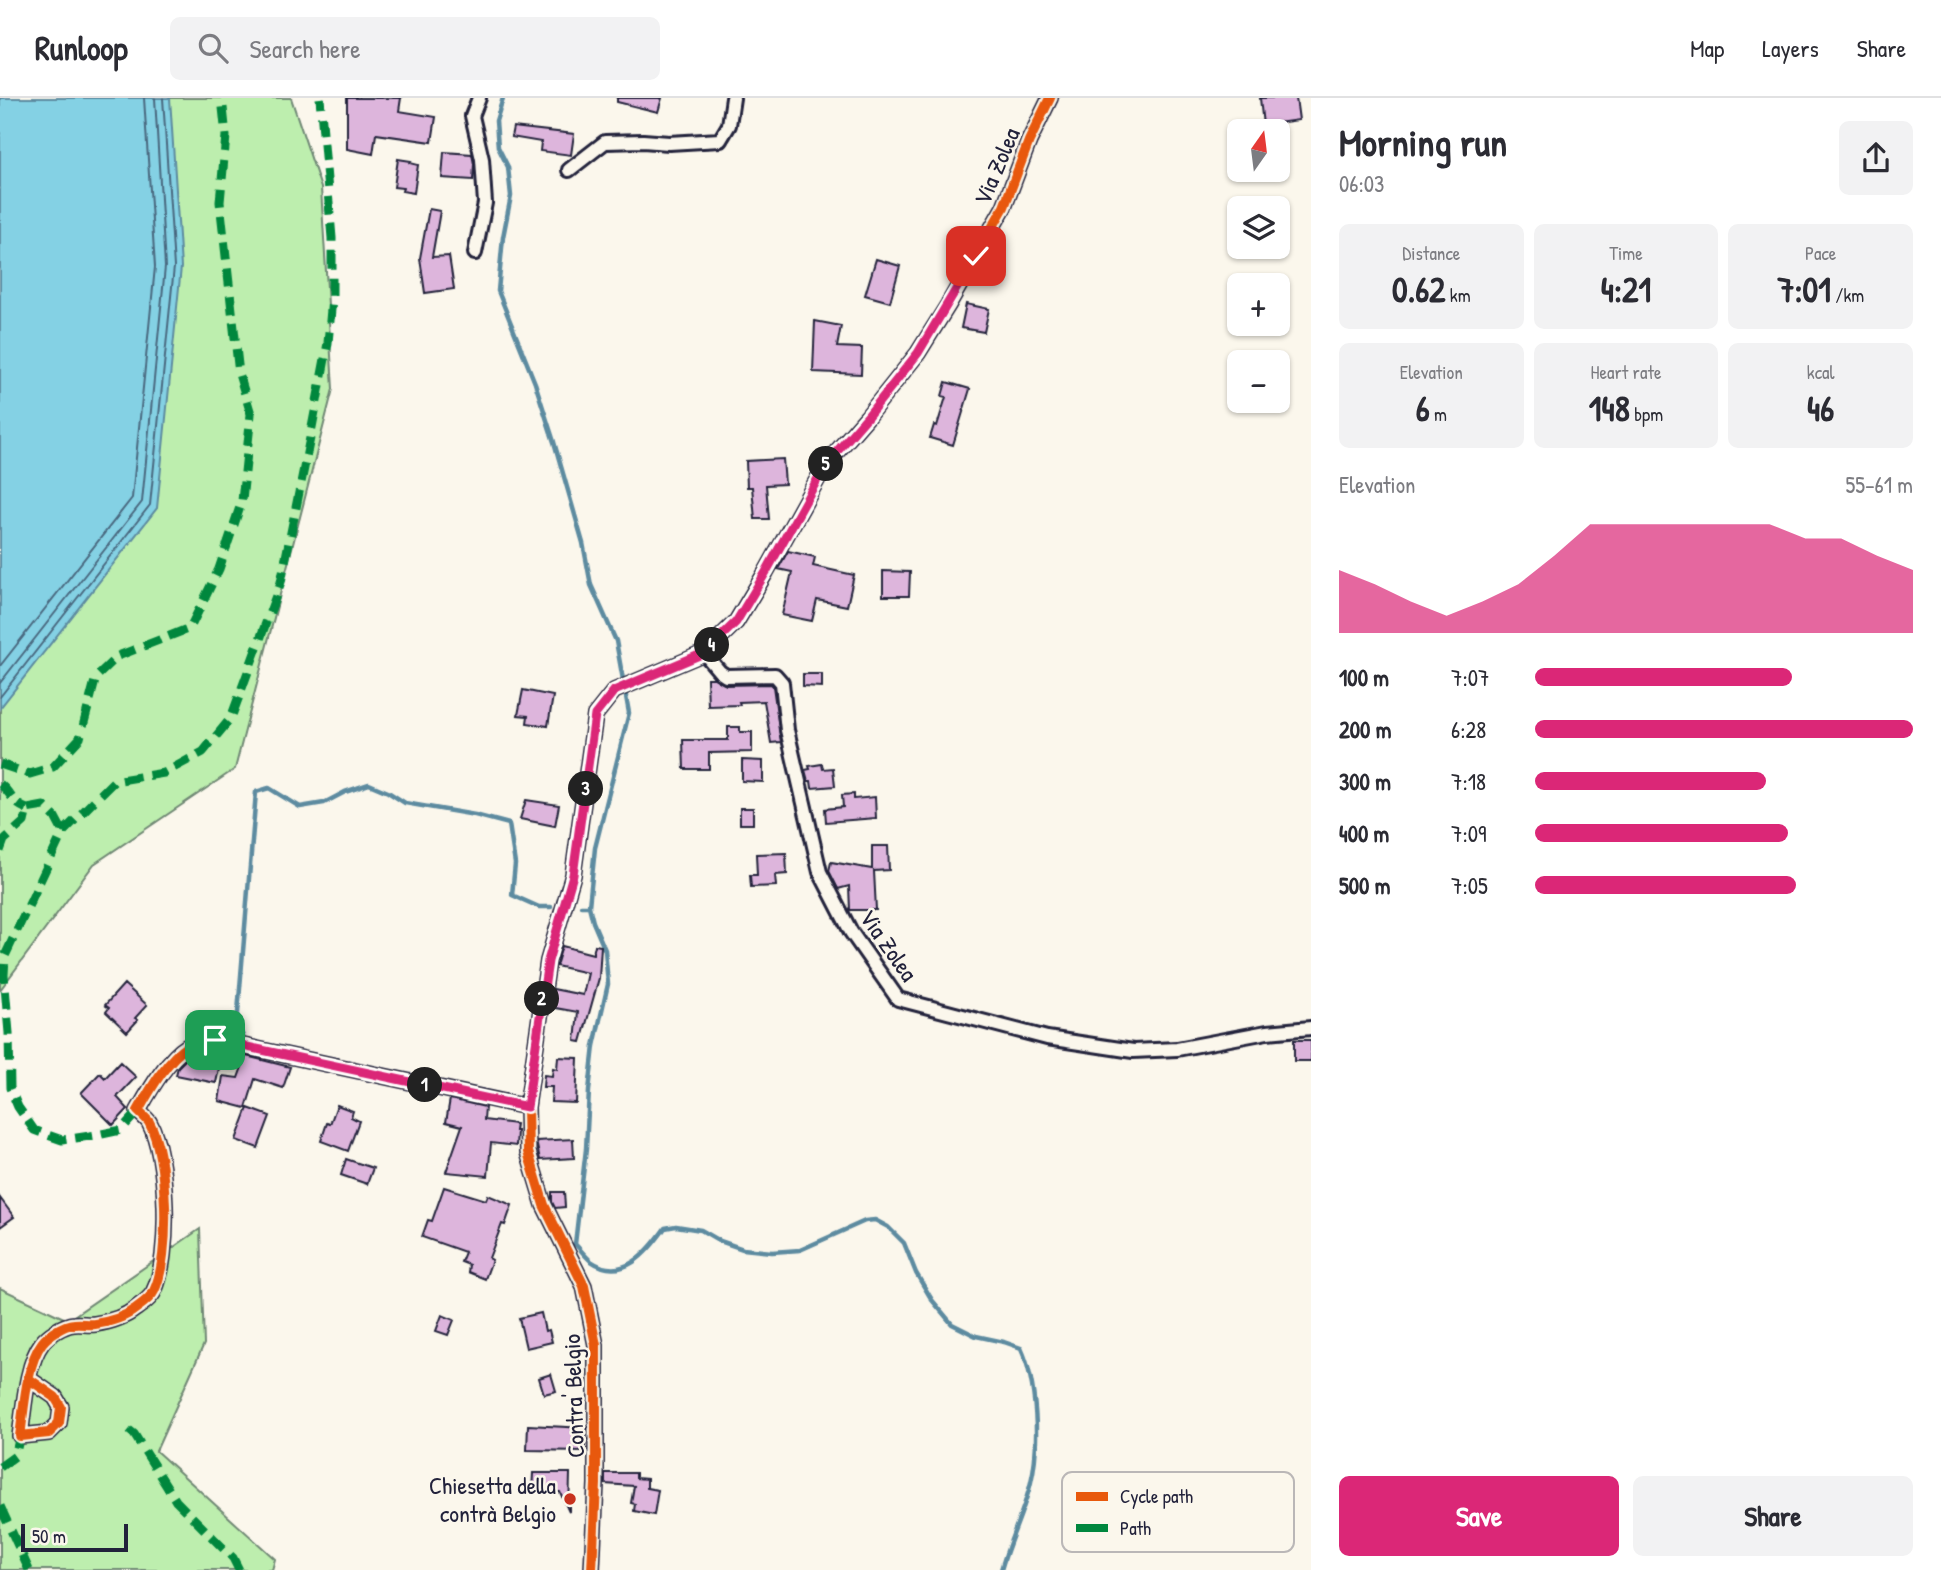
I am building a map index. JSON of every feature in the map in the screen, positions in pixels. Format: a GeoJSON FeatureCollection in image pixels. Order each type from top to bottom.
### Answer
{"type":"FeatureCollection","features":[{"type":"Feature","properties":{"kind":"street"},"geometry":{"type":"LineString","coordinates":[[475,253],[485,203],[482,159],[472,116],[479,98]]}},
{"type":"Feature","properties":{"kind":"street"},"geometry":{"type":"LineString","coordinates":[[569,170],[605,142],[669,143],[720,140],[729,125],[733,98]]}},
{"type":"Feature","properties":{"kind":"street","name":"Via Zolea"},"geometry":{"type":"LineString","coordinates":[[614,691],[704,653],[736,622],[826,464],[918,353],[1004,207],[1029,141],[1050,98]]}},
{"type":"Feature","properties":{"kind":"street","name":"Via Zolea"},"geometry":{"type":"LineString","coordinates":[[704,653],[726,676],[775,675],[782,683],[787,730],[820,872],[851,932],[898,999],[1047,1038],[1133,1051],[1177,1049],[1268,1032],[1311,1028]]}},
{"type":"Feature","properties":{"kind":"street","name":"Contra' Belgio"},"geometry":{"type":"LineString","coordinates":[[592,1570],[596,1484],[596,1345],[584,1286],[544,1205],[527,1152],[527,1107],[548,961],[573,875],[595,715],[614,691]]}},
{"type":"Feature","properties":{"kind":"street"},"geometry":{"type":"LineString","coordinates":[[29,1379],[55,1396],[61,1407],[59,1423],[49,1433],[20,1436],[29,1379],[33,1359],[43,1341],[72,1324],[94,1325],[114,1320],[133,1311],[153,1294],[161,1275],[164,1175],[148,1121],[138,1111],[153,1084],[190,1044],[215,1040],[527,1107]]}},
{"type":"Feature","properties":{"kind":"green space"},"geometry":{"type":"Polygon","coordinates":[[[0,98],[291,98],[321,188],[333,389],[235,769],[94,864],[0,990],[0,98]]]}},
{"type":"Feature","properties":{"kind":"green space"},"geometry":{"type":"Polygon","coordinates":[[[200,1229],[204,1344],[156,1451],[275,1559],[272,1570],[0,1570],[0,1288],[68,1320],[200,1229]]]}},
{"type":"Feature","properties":{"kind":"water"},"geometry":{"type":"Polygon","coordinates":[[[0,98],[170,98],[181,267],[157,508],[0,708],[0,98]]]}},
{"type":"Feature","properties":{"kind":"building"},"geometry":{"type":"Polygon","coordinates":[[[347,98],[401,98],[399,111],[436,117],[432,142],[376,134],[373,154],[347,149],[347,98]]]}},
{"type":"Feature","properties":{"kind":"building"},"geometry":{"type":"Polygon","coordinates":[[[617,98],[662,98],[658,112],[617,102],[617,98]]]}},
{"type":"Feature","properties":{"kind":"building"},"geometry":{"type":"Polygon","coordinates":[[[1260,98],[1296,98],[1299,120],[1262,119],[1260,98]]]}},
{"type":"Feature","properties":{"kind":"building"},"geometry":{"type":"Polygon","coordinates":[[[513,127],[574,134],[571,155],[540,151],[541,142],[511,137],[513,127]]]}},
{"type":"Feature","properties":{"kind":"building"},"geometry":{"type":"Polygon","coordinates":[[[444,152],[472,154],[473,180],[442,178],[444,152]]]}},
{"type":"Feature","properties":{"kind":"building"},"geometry":{"type":"Polygon","coordinates":[[[398,159],[418,165],[414,193],[394,187],[398,159]]]}},
{"type":"Feature","properties":{"kind":"building"},"geometry":{"type":"Polygon","coordinates":[[[429,209],[440,211],[432,257],[449,256],[454,289],[425,293],[420,258],[429,209]]]}},
{"type":"Feature","properties":{"kind":"building"},"geometry":{"type":"Polygon","coordinates":[[[876,259],[900,266],[890,302],[865,295],[876,259]]]}},
{"type":"Feature","properties":{"kind":"building"},"geometry":{"type":"Polygon","coordinates":[[[966,304],[989,309],[984,332],[961,328],[966,304]]]}},
{"type":"Feature","properties":{"kind":"building"},"geometry":{"type":"Polygon","coordinates":[[[815,321],[841,326],[837,347],[862,348],[861,374],[813,372],[815,321]]]}},
{"type":"Feature","properties":{"kind":"building"},"geometry":{"type":"Polygon","coordinates":[[[946,382],[970,389],[953,445],[930,438],[934,425],[937,426],[946,397],[942,396],[946,382]]]}},
{"type":"Feature","properties":{"kind":"building"},"geometry":{"type":"Polygon","coordinates":[[[783,459],[785,484],[766,485],[769,519],[755,519],[752,487],[747,487],[746,461],[783,459]]]}},
{"type":"Feature","properties":{"kind":"building"},"geometry":{"type":"Polygon","coordinates":[[[788,551],[815,557],[813,566],[854,575],[847,606],[817,600],[812,621],[782,615],[792,572],[778,569],[788,551]]]}},
{"type":"Feature","properties":{"kind":"building"},"geometry":{"type":"Polygon","coordinates":[[[883,571],[910,572],[909,596],[883,596],[883,571]]]}},
{"type":"Feature","properties":{"kind":"building"},"geometry":{"type":"Polygon","coordinates":[[[803,674],[822,674],[822,687],[803,686],[803,674]]]}},
{"type":"Feature","properties":{"kind":"building"},"geometry":{"type":"Polygon","coordinates":[[[707,678],[714,678],[726,685],[771,684],[781,742],[771,743],[764,701],[708,706],[707,678]]]}},
{"type":"Feature","properties":{"kind":"building"},"geometry":{"type":"Polygon","coordinates":[[[523,690],[553,696],[548,726],[527,723],[528,716],[518,715],[523,690]]]}},
{"type":"Feature","properties":{"kind":"building"},"geometry":{"type":"Polygon","coordinates":[[[728,727],[740,727],[740,732],[752,732],[752,752],[709,753],[709,769],[684,769],[683,740],[728,740],[728,727]]]}},
{"type":"Feature","properties":{"kind":"building"},"geometry":{"type":"Polygon","coordinates":[[[742,760],[763,761],[763,782],[742,781],[742,760]]]}},
{"type":"Feature","properties":{"kind":"building"},"geometry":{"type":"Polygon","coordinates":[[[822,764],[823,769],[833,768],[835,786],[812,788],[805,770],[810,769],[809,766],[822,764]]]}},
{"type":"Feature","properties":{"kind":"building"},"geometry":{"type":"Polygon","coordinates":[[[854,794],[854,799],[875,797],[876,818],[826,822],[825,809],[843,807],[842,795],[854,794]]]}},
{"type":"Feature","properties":{"kind":"building"},"geometry":{"type":"Polygon","coordinates":[[[526,800],[559,805],[555,826],[520,819],[526,800]]]}},
{"type":"Feature","properties":{"kind":"building"},"geometry":{"type":"Polygon","coordinates":[[[740,808],[753,808],[753,824],[740,824],[740,808]]]}},
{"type":"Feature","properties":{"kind":"building"},"geometry":{"type":"Polygon","coordinates":[[[872,846],[888,846],[889,870],[874,871],[876,910],[850,910],[849,886],[838,889],[829,871],[831,862],[872,869],[872,846]]]}},
{"type":"Feature","properties":{"kind":"building"},"geometry":{"type":"Polygon","coordinates":[[[786,853],[787,874],[775,875],[776,886],[751,887],[750,875],[757,875],[756,854],[786,853]]]}},
{"type":"Feature","properties":{"kind":"building"},"geometry":{"type":"Polygon","coordinates":[[[595,945],[601,946],[599,978],[581,1042],[575,1041],[578,1012],[550,1007],[553,989],[583,995],[588,973],[556,966],[562,946],[593,954],[595,945]]]}},
{"type":"Feature","properties":{"kind":"building"},"geometry":{"type":"Polygon","coordinates":[[[124,984],[147,1005],[127,1032],[106,1012],[109,1008],[105,1005],[124,984]]]}},
{"type":"Feature","properties":{"kind":"building"},"geometry":{"type":"Polygon","coordinates":[[[1294,1040],[1311,1040],[1311,1061],[1294,1061],[1294,1040]]]}},
{"type":"Feature","properties":{"kind":"building"},"geometry":{"type":"Polygon","coordinates":[[[189,1056],[220,1063],[216,1083],[176,1075],[178,1067],[189,1056]]]}},
{"type":"Feature","properties":{"kind":"building"},"geometry":{"type":"Polygon","coordinates":[[[246,1056],[290,1067],[283,1088],[255,1079],[246,1108],[219,1101],[223,1076],[238,1078],[246,1056]]]}},
{"type":"Feature","properties":{"kind":"building"},"geometry":{"type":"Polygon","coordinates":[[[558,1057],[578,1058],[576,1103],[551,1102],[552,1087],[543,1087],[544,1075],[552,1076],[553,1068],[557,1069],[558,1057]]]}},
{"type":"Feature","properties":{"kind":"building"},"geometry":{"type":"Polygon","coordinates":[[[120,1062],[136,1077],[117,1097],[128,1109],[113,1125],[81,1093],[100,1073],[105,1078],[120,1062]]]}},
{"type":"Feature","properties":{"kind":"building"},"geometry":{"type":"Polygon","coordinates":[[[450,1099],[485,1107],[484,1120],[516,1124],[516,1146],[491,1143],[488,1176],[446,1172],[462,1126],[446,1122],[450,1099]]]}},
{"type":"Feature","properties":{"kind":"building"},"geometry":{"type":"Polygon","coordinates":[[[337,1105],[353,1111],[351,1117],[359,1121],[348,1151],[321,1141],[337,1105]]]}},
{"type":"Feature","properties":{"kind":"building"},"geometry":{"type":"Polygon","coordinates":[[[248,1108],[270,1116],[258,1148],[236,1140],[248,1108]]]}},
{"type":"Feature","properties":{"kind":"building"},"geometry":{"type":"Polygon","coordinates":[[[573,1139],[574,1158],[540,1160],[536,1141],[573,1139]]]}},
{"type":"Feature","properties":{"kind":"building"},"geometry":{"type":"Polygon","coordinates":[[[346,1159],[373,1168],[367,1184],[341,1175],[346,1159]]]}},
{"type":"Feature","properties":{"kind":"building"},"geometry":{"type":"Polygon","coordinates":[[[444,1187],[486,1200],[488,1195],[512,1205],[489,1258],[492,1260],[485,1279],[468,1272],[469,1265],[461,1262],[465,1252],[422,1237],[428,1220],[432,1221],[444,1187]]]}},
{"type":"Feature","properties":{"kind":"building"},"geometry":{"type":"Polygon","coordinates":[[[552,1192],[564,1192],[565,1207],[555,1208],[552,1192]]]}},
{"type":"Feature","properties":{"kind":"building"},"geometry":{"type":"Polygon","coordinates":[[[0,1198],[14,1217],[0,1227],[0,1198]]]}},
{"type":"Feature","properties":{"kind":"building"},"geometry":{"type":"Polygon","coordinates":[[[541,1313],[545,1331],[549,1330],[552,1342],[526,1348],[519,1318],[541,1313]]]}},
{"type":"Feature","properties":{"kind":"building"},"geometry":{"type":"Polygon","coordinates":[[[442,1315],[454,1320],[448,1335],[436,1331],[442,1315]]]}},
{"type":"Feature","properties":{"kind":"building"},"geometry":{"type":"Polygon","coordinates":[[[551,1374],[556,1391],[544,1394],[539,1378],[551,1374]]]}},
{"type":"Feature","properties":{"kind":"building"},"geometry":{"type":"Polygon","coordinates":[[[528,1425],[586,1428],[585,1451],[527,1450],[528,1425]]]}},
{"type":"Feature","properties":{"kind":"building"},"geometry":{"type":"Polygon","coordinates":[[[533,1473],[570,1473],[569,1512],[560,1492],[532,1492],[533,1473]]]}},
{"type":"Feature","properties":{"kind":"building"},"geometry":{"type":"Polygon","coordinates":[[[605,1473],[636,1473],[636,1478],[647,1479],[647,1488],[658,1490],[654,1515],[634,1511],[635,1504],[631,1503],[634,1486],[605,1484],[605,1473]]]}},
{"type":"Feature","properties":{"kind":"waterway"},"geometry":{"type":"LineString","coordinates":[[503,98],[496,121],[498,147],[508,167],[511,196],[503,237],[498,291],[535,383],[554,442],[583,543],[591,585],[616,641],[629,713],[595,848],[589,906],[605,950],[608,984],[594,1046],[575,1244],[591,1261],[603,1267],[614,1268],[634,1262],[665,1228],[676,1226],[701,1230],[720,1241],[743,1249],[772,1252],[800,1250],[865,1221],[875,1220],[888,1227],[904,1243],[916,1273],[932,1300],[952,1324],[976,1336],[1021,1348],[1026,1362],[1034,1396],[1034,1467],[1028,1493],[1001,1570]]}},
{"type":"Feature","properties":{"kind":"waterway"},"geometry":{"type":"LineString","coordinates":[[243,1036],[237,1025],[256,792],[269,788],[300,807],[324,803],[369,784],[405,803],[509,824],[515,864],[512,895],[539,907],[551,907]]}},
{"type":"Feature","properties":{"kind":"waterway"},"geometry":{"type":"LineString","coordinates":[[581,906],[589,906]]}},
{"type":"Feature","properties":{"kind":"marked path"},"geometry":{"type":"LineString","coordinates":[[0,764],[30,774],[53,767],[80,738],[96,677],[118,656],[190,628],[219,569],[242,501],[251,414],[239,374],[220,202],[226,136],[222,98]]}},
{"type":"Feature","properties":{"kind":"marked path"},"geometry":{"type":"LineString","coordinates":[[138,1111],[121,1130],[97,1135],[62,1140],[34,1130],[18,1107],[10,1088],[5,956],[63,832],[114,781],[164,773],[203,752],[231,718],[281,582],[328,343],[332,298],[332,238],[320,98]]}},
{"type":"Feature","properties":{"kind":"marked path"},"geometry":{"type":"LineString","coordinates":[[0,784],[17,804],[27,809]]}},
{"type":"Feature","properties":{"kind":"marked path"},"geometry":{"type":"LineString","coordinates":[[0,851],[4,840],[24,822],[27,809],[44,806],[55,817],[63,832]]}},
{"type":"Feature","properties":{"kind":"marked path"},"geometry":{"type":"LineString","coordinates":[[129,1430],[176,1501],[233,1558],[239,1570]]}},
{"type":"Feature","properties":{"kind":"marked path"},"geometry":{"type":"LineString","coordinates":[[0,1467],[15,1456],[20,1436]]}},
{"type":"Feature","properties":{"kind":"marked path"},"geometry":{"type":"LineString","coordinates":[[0,1506],[29,1570]]}},
{"type":"Feature","properties":{"kind":"cycle path"},"geometry":{"type":"LineString","coordinates":[[592,1570],[596,1484],[596,1345],[584,1286],[544,1205],[528,1152],[527,1107],[548,961],[573,875],[595,715],[614,691],[704,653],[736,622],[826,464],[918,353],[948,305],[1004,207],[1029,141],[1050,98]]}},
{"type":"Feature","properties":{"kind":"cycle path"},"geometry":{"type":"LineString","coordinates":[[29,1379],[55,1397],[61,1407],[59,1423],[49,1433],[20,1436],[24,1401],[32,1363],[45,1340],[70,1325],[95,1324],[121,1317],[143,1303],[154,1291],[163,1255],[165,1231],[163,1181],[155,1138],[149,1122],[138,1111],[166,1067],[191,1044],[215,1040],[527,1107]]}},
{"type":"Feature","properties":{"kind":"place","name":"Chiesetta della contrà Belgio"},"geometry":{"type":"Point","coordinates":[570,1499]}},
{"type":"Feature","properties":{"kind":"route"},"geometry":{"type":"LineString","coordinates":[[215,1040],[527,1107],[548,961],[573,875],[595,715],[614,691],[704,653],[736,622],[826,464],[918,353],[976,256]]}}]}
